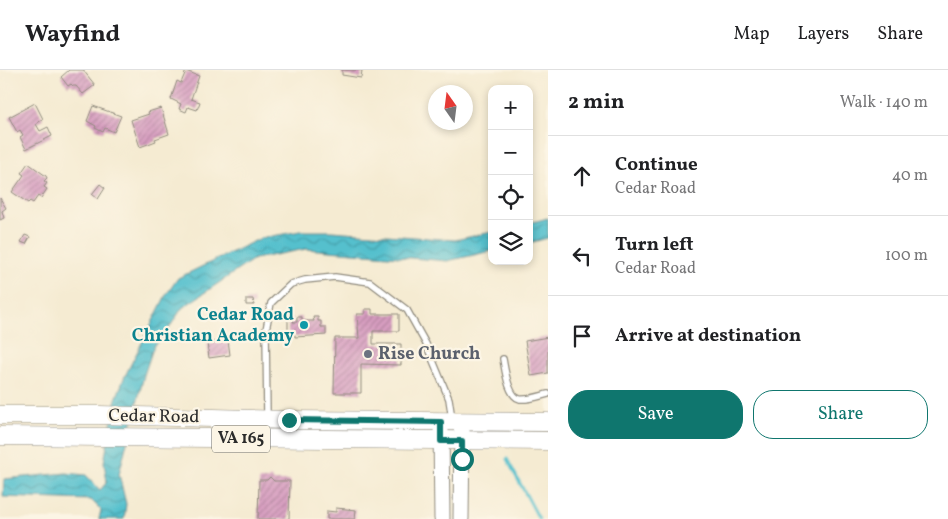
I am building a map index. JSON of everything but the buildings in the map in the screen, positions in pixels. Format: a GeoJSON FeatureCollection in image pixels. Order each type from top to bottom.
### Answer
{"type":"FeatureCollection","features":[{"type":"Feature","properties":{"kind":"main road","name":"Cedar Road"},"geometry":{"type":"LineString","coordinates":[[0,415],[152,416],[185,428],[441,441],[548,442]]}},
{"type":"Feature","properties":{"kind":"main road","name":"Cedar Road"},"geometry":{"type":"LineString","coordinates":[[0,436],[139,438],[185,428],[267,420],[548,422]]}},
{"type":"Feature","properties":{"kind":"street"},"geometry":{"type":"LineString","coordinates":[[442,519],[441,441],[452,421]]}},
{"type":"Feature","properties":{"kind":"street"},"geometry":{"type":"LineString","coordinates":[[452,421],[462,441],[461,519]]}},
{"type":"Feature","properties":{"kind":"lane"},"geometry":{"type":"LineString","coordinates":[[267,420],[266,330],[271,303],[291,284],[305,280],[335,277],[370,282],[407,310],[426,344],[449,399],[452,421]]}},
{"type":"Feature","properties":{"kind":"lane"},"geometry":{"type":"LineString","coordinates":[[503,359],[510,391],[514,396],[520,399],[548,394]]}},
{"type":"Feature","properties":{"kind":"water"},"geometry":{"type":"Polygon","coordinates":[[[548,218],[548,238],[533,242],[533,222],[548,218]]]}},
{"type":"Feature","properties":{"kind":"water"},"geometry":{"type":"Polygon","coordinates":[[[301,231],[331,231],[455,240],[488,233],[488,252],[447,261],[306,249],[254,259],[182,308],[162,339],[154,345],[144,375],[119,474],[126,504],[124,519],[99,519],[101,510],[91,500],[3,497],[4,479],[66,473],[86,475],[100,490],[107,482],[104,462],[115,402],[124,378],[166,295],[178,278],[261,238],[301,231]]]}},
{"type":"Feature","properties":{"kind":"waterway"},"geometry":{"type":"LineString","coordinates":[[507,459],[539,519]]}},
{"type":"Feature","properties":{"kind":"place","name":"Cedar Road Christian Academy"},"geometry":{"type":"Point","coordinates":[304,325]}},
{"type":"Feature","properties":{"kind":"place","name":"Rise Church"},"geometry":{"type":"Point","coordinates":[368,354]}},
{"type":"Feature","properties":{"kind":"route"},"geometry":{"type":"LineString","coordinates":[[289,420],[441,422],[441,441],[462,441],[462,459]]}}]}
